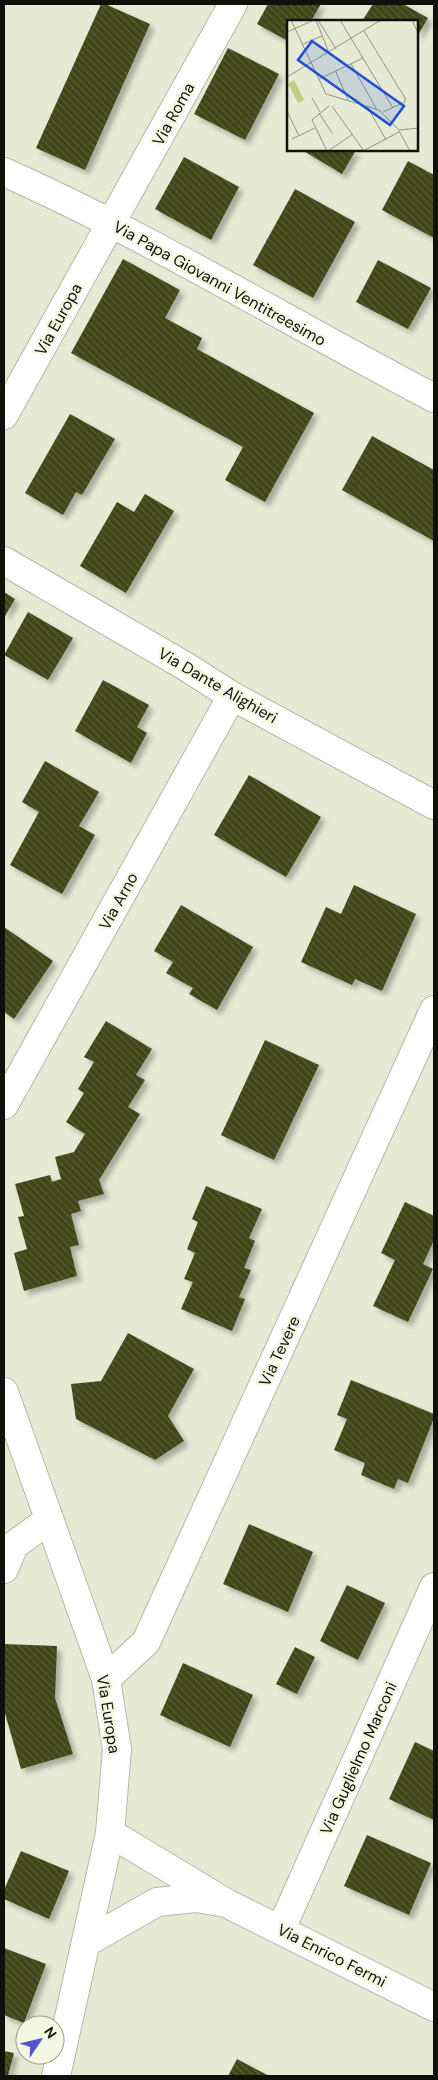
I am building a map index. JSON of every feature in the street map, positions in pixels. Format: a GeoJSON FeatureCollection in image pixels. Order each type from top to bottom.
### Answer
{"type":"FeatureCollection","features":[{"type":"Feature","properties":{"kind":"street","name":"Via Roma"},"geometry":{"type":"LineString","coordinates":[[112,224],[233,4]]}},
{"type":"Feature","properties":{"kind":"street","name":"Via Papa Giovanni Ventitreesimo"},"geometry":{"type":"LineString","coordinates":[[4,172],[59,197],[166,251],[362,361],[434,398]]}},
{"type":"Feature","properties":{"kind":"street","name":"Via Europa"},"geometry":{"type":"LineString","coordinates":[[4,415],[112,224]]}},
{"type":"Feature","properties":{"kind":"street","name":"Via Dante Alighieri"},"geometry":{"type":"LineString","coordinates":[[4,560],[186,666],[232,696],[434,805]]}},
{"type":"Feature","properties":{"kind":"street","name":"Via Arno"},"geometry":{"type":"LineString","coordinates":[[4,1105],[232,696]]}},
{"type":"Feature","properties":{"kind":"street","name":"Via Tevere"},"geometry":{"type":"LineString","coordinates":[[106,1679],[146,1642],[434,1010]]}},
{"type":"Feature","properties":{"kind":"street","name":"Via Europa"},"geometry":{"type":"LineString","coordinates":[[4,1392],[106,1679],[117,1749],[110,1832],[56,2076]]}},
{"type":"Feature","properties":{"kind":"street"},"geometry":{"type":"LineString","coordinates":[[4,1569],[14,1545],[49,1520]]}},
{"type":"Feature","properties":{"kind":"street","name":"Via Guglielmo Marconi"},"geometry":{"type":"LineString","coordinates":[[281,1930],[434,1587]]}},
{"type":"Feature","properties":{"kind":"street","name":"Via Enrico Fermi"},"geometry":{"type":"LineString","coordinates":[[110,1832],[228,1904],[434,2007]]}},
{"type":"Feature","properties":{"kind":"street","name":"Via Enrico Fermi"},"geometry":{"type":"LineString","coordinates":[[87,1942],[157,1902],[196,1898],[228,1904]]}},
{"type":"Feature","properties":{"kind":"building"},"geometry":{"type":"Polygon","coordinates":[[[101,4],[105,4],[150,24],[85,170],[36,148],[101,4]]]}},
{"type":"Feature","properties":{"kind":"building"},"geometry":{"type":"Polygon","coordinates":[[[268,4],[321,4],[312,20],[287,20],[287,40],[257,24],[268,4]]]}},
{"type":"Feature","properties":{"kind":"building"},"geometry":{"type":"Polygon","coordinates":[[[373,4],[403,4],[428,18],[418,35],[418,20],[363,20],[373,4]]]}},
{"type":"Feature","properties":{"kind":"building"},"geometry":{"type":"Polygon","coordinates":[[[228,48],[279,74],[245,140],[194,114],[228,48]]]}},
{"type":"Feature","properties":{"kind":"building"},"geometry":{"type":"Polygon","coordinates":[[[304,151],[355,151],[342,174],[304,151]]]}},
{"type":"Feature","properties":{"kind":"building"},"geometry":{"type":"Polygon","coordinates":[[[184,157],[239,187],[211,240],[155,209],[184,157]]]}},
{"type":"Feature","properties":{"kind":"building"},"geometry":{"type":"Polygon","coordinates":[[[408,161],[434,175],[434,238],[382,210],[408,161]]]}},
{"type":"Feature","properties":{"kind":"building"},"geometry":{"type":"Polygon","coordinates":[[[295,189],[355,222],[313,298],[253,265],[295,189]]]}},
{"type":"Feature","properties":{"kind":"building"},"geometry":{"type":"Polygon","coordinates":[[[123,259],[180,290],[165,318],[202,338],[197,349],[314,413],[265,502],[225,480],[243,447],[71,353],[123,259]]]}},
{"type":"Feature","properties":{"kind":"building"},"geometry":{"type":"Polygon","coordinates":[[[378,260],[431,288],[408,329],[356,302],[378,260]]]}},
{"type":"Feature","properties":{"kind":"building"},"geometry":{"type":"Polygon","coordinates":[[[70,414],[115,439],[82,495],[76,492],[63,515],[25,493],[70,414]]]}},
{"type":"Feature","properties":{"kind":"building"},"geometry":{"type":"Polygon","coordinates":[[[372,436],[434,470],[434,541],[342,490],[372,436]]]}},
{"type":"Feature","properties":{"kind":"building"},"geometry":{"type":"Polygon","coordinates":[[[145,494],[174,511],[126,593],[80,566],[117,502],[134,512],[145,494]]]}},
{"type":"Feature","properties":{"kind":"building"},"geometry":{"type":"Polygon","coordinates":[[[4,592],[15,599],[4,618],[4,592]]]}},
{"type":"Feature","properties":{"kind":"building"},"geometry":{"type":"Polygon","coordinates":[[[28,612],[73,638],[48,680],[4,655],[28,612]]]}},
{"type":"Feature","properties":{"kind":"building"},"geometry":{"type":"Polygon","coordinates":[[[103,680],[149,705],[137,727],[147,733],[131,763],[75,731],[103,680]]]}},
{"type":"Feature","properties":{"kind":"building"},"geometry":{"type":"Polygon","coordinates":[[[45,761],[99,792],[79,826],[95,835],[62,894],[10,865],[39,812],[22,802],[45,761]]]}},
{"type":"Feature","properties":{"kind":"building"},"geometry":{"type":"Polygon","coordinates":[[[249,775],[321,817],[286,877],[214,835],[249,775]]]}},
{"type":"Feature","properties":{"kind":"building"},"geometry":{"type":"Polygon","coordinates":[[[354,885],[416,914],[382,991],[355,979],[352,985],[301,962],[326,907],[341,914],[354,885]]]}},
{"type":"Feature","properties":{"kind":"building"},"geometry":{"type":"Polygon","coordinates":[[[181,905],[253,947],[217,1010],[189,994],[193,988],[166,973],[173,962],[154,951],[181,905]]]}},
{"type":"Feature","properties":{"kind":"building"},"geometry":{"type":"Polygon","coordinates":[[[4,927],[53,961],[14,1019],[4,1012],[4,927]]]}},
{"type":"Feature","properties":{"kind":"building"},"geometry":{"type":"Polygon","coordinates":[[[106,1021],[152,1049],[136,1075],[145,1080],[128,1107],[140,1114],[99,1180],[104,1194],[78,1201],[81,1211],[71,1214],[79,1245],[70,1247],[77,1276],[24,1291],[14,1253],[27,1249],[18,1217],[24,1216],[15,1184],[50,1175],[52,1182],[61,1179],[55,1157],[74,1152],[85,1134],[66,1122],[84,1093],[78,1089],[94,1062],[84,1057],[106,1021]]]}},
{"type":"Feature","properties":{"kind":"building"},"geometry":{"type":"Polygon","coordinates":[[[265,1040],[319,1065],[274,1160],[221,1135],[265,1040]]]}},
{"type":"Feature","properties":{"kind":"building"},"geometry":{"type":"Polygon","coordinates":[[[206,1186],[262,1209],[249,1238],[255,1241],[244,1268],[251,1270],[239,1297],[245,1299],[232,1331],[181,1309],[193,1282],[184,1279],[195,1253],[187,1249],[198,1222],[192,1219],[206,1186]]]}},
{"type":"Feature","properties":{"kind":"building"},"geometry":{"type":"Polygon","coordinates":[[[405,1202],[434,1216],[434,1240],[423,1264],[433,1269],[408,1322],[373,1306],[395,1260],[381,1253],[405,1202]]]}},
{"type":"Feature","properties":{"kind":"building"},"geometry":{"type":"Polygon","coordinates":[[[128,1333],[194,1369],[168,1416],[184,1441],[155,1460],[76,1419],[71,1384],[101,1381],[128,1333]]]}},
{"type":"Feature","properties":{"kind":"building"},"geometry":{"type":"Polygon","coordinates":[[[351,1380],[434,1414],[408,1483],[398,1479],[394,1489],[361,1475],[365,1463],[334,1450],[347,1419],[337,1415],[351,1380]]]}},
{"type":"Feature","properties":{"kind":"building"},"geometry":{"type":"Polygon","coordinates":[[[249,1524],[313,1552],[288,1612],[223,1584],[249,1524]]]}},
{"type":"Feature","properties":{"kind":"building"},"geometry":{"type":"Polygon","coordinates":[[[347,1585],[385,1603],[358,1660],[320,1641],[347,1585]]]}},
{"type":"Feature","properties":{"kind":"building"},"geometry":{"type":"Polygon","coordinates":[[[4,1644],[57,1646],[55,1698],[73,1754],[21,1769],[4,1710],[4,1644]]]}},
{"type":"Feature","properties":{"kind":"building"},"geometry":{"type":"Polygon","coordinates":[[[295,1647],[315,1657],[297,1694],[276,1684],[295,1647]]]}},
{"type":"Feature","properties":{"kind":"building"},"geometry":{"type":"Polygon","coordinates":[[[183,1663],[253,1695],[230,1747],[160,1715],[183,1663]]]}},
{"type":"Feature","properties":{"kind":"building"},"geometry":{"type":"Polygon","coordinates":[[[415,1742],[434,1751],[434,1820],[389,1799],[415,1742]]]}},
{"type":"Feature","properties":{"kind":"building"},"geometry":{"type":"Polygon","coordinates":[[[367,1835],[431,1863],[409,1915],[344,1886],[367,1835]]]}},
{"type":"Feature","properties":{"kind":"building"},"geometry":{"type":"Polygon","coordinates":[[[21,1851],[69,1871],[49,1919],[4,1899],[4,1890],[21,1851]]]}},
{"type":"Feature","properties":{"kind":"building"},"geometry":{"type":"Polygon","coordinates":[[[4,1948],[46,1964],[27,2015],[15,2015],[15,2019],[4,2015],[4,1948]]]}},
{"type":"Feature","properties":{"kind":"building"},"geometry":{"type":"Polygon","coordinates":[[[4,2051],[14,2053],[8,2076],[4,2076],[4,2051]]]}},
{"type":"Feature","properties":{"kind":"building"},"geometry":{"type":"Polygon","coordinates":[[[237,2059],[269,2076],[228,2076],[237,2059]]]}}]}
